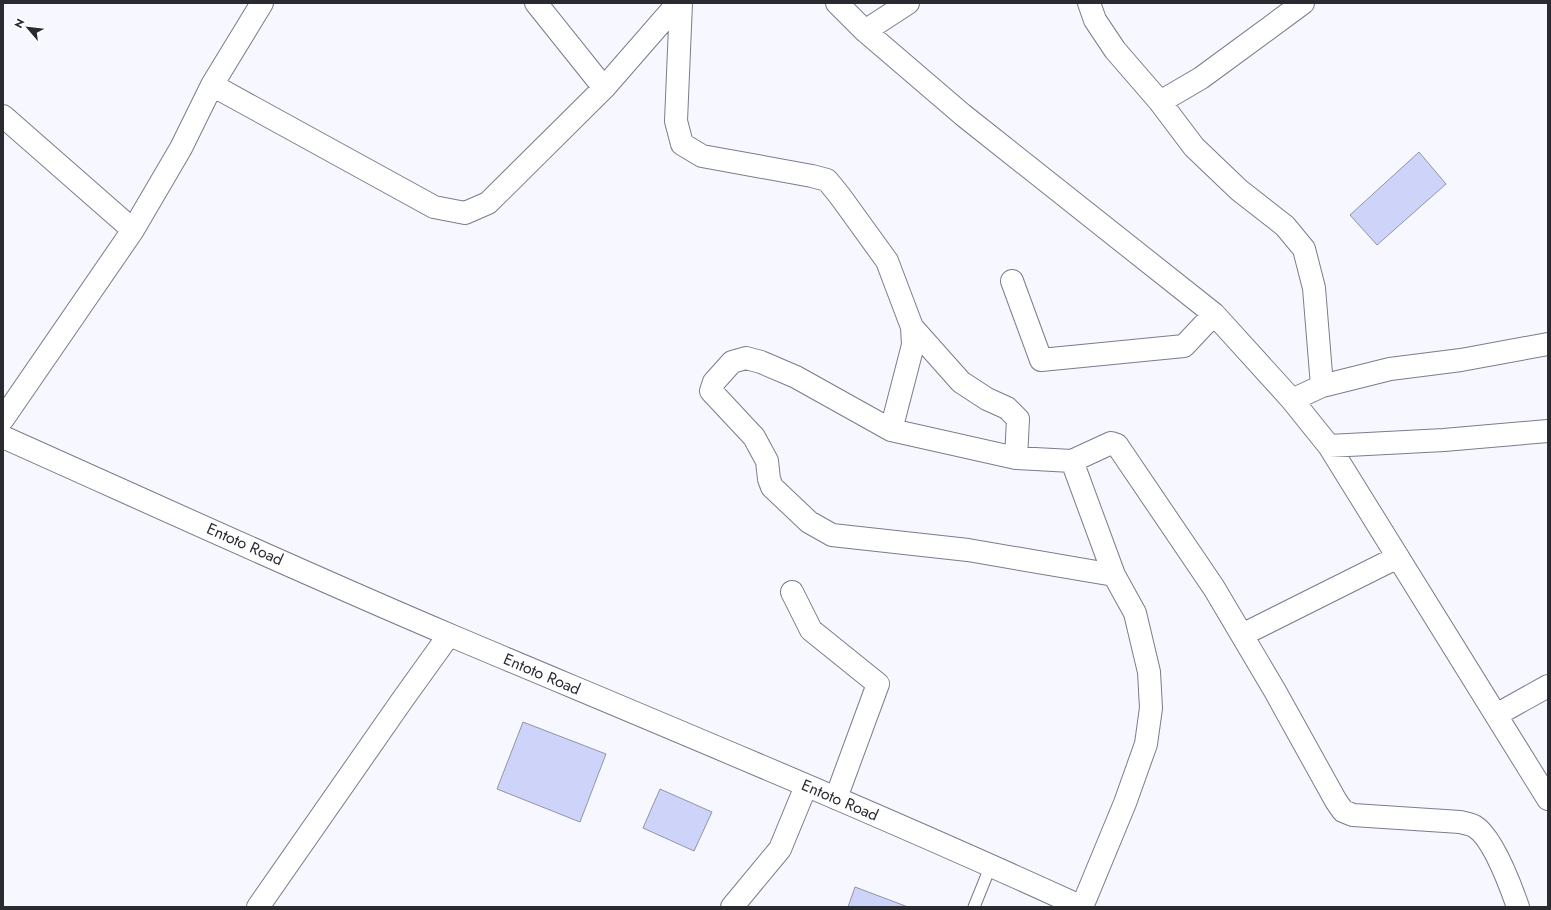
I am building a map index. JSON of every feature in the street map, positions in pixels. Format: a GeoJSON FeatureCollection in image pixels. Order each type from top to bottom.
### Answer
{"type":"FeatureCollection","features":[{"type":"Feature","properties":{"kind":"street"},"geometry":{"type":"LineString","coordinates":[[3,419],[133,230],[181,148],[212,85],[262,3]]}},
{"type":"Feature","properties":{"kind":"street"},"geometry":{"type":"LineString","coordinates":[[536,3],[604,88]]}},
{"type":"Feature","properties":{"kind":"street"},"geometry":{"type":"LineString","coordinates":[[212,85],[434,207],[465,213],[488,204],[604,88],[680,3]]}},
{"type":"Feature","properties":{"kind":"street"},"geometry":{"type":"LineString","coordinates":[[680,3],[676,121],[682,144],[702,156],[827,180],[887,261],[912,327],[913,345],[891,430]]}},
{"type":"Feature","properties":{"kind":"street"},"geometry":{"type":"LineString","coordinates":[[837,3],[865,31],[963,115],[1214,314],[1292,400],[1329,446],[1367,510],[1398,557],[1548,799]]}},
{"type":"Feature","properties":{"kind":"street"},"geometry":{"type":"LineString","coordinates":[[865,31],[908,3]]}},
{"type":"Feature","properties":{"kind":"street"},"geometry":{"type":"LineString","coordinates":[[1089,3],[1094,20],[1114,50],[1160,102],[1194,147],[1239,190],[1285,226],[1304,249],[1314,288],[1322,386]]}},
{"type":"Feature","properties":{"kind":"street"},"geometry":{"type":"LineString","coordinates":[[1160,102],[1201,78],[1303,3]]}},
{"type":"Feature","properties":{"kind":"street"},"geometry":{"type":"LineString","coordinates":[[3,116],[133,230]]}},
{"type":"Feature","properties":{"kind":"street"},"geometry":{"type":"LineString","coordinates":[[1012,281],[1041,360],[1184,346],[1214,314]]}},
{"type":"Feature","properties":{"kind":"street"},"geometry":{"type":"LineString","coordinates":[[912,327],[961,382],[987,399],[1007,408],[1018,419],[1016,458]]}},
{"type":"Feature","properties":{"kind":"street"},"geometry":{"type":"LineString","coordinates":[[1292,400],[1322,386],[1390,369],[1462,360],[1548,344]]}},
{"type":"Feature","properties":{"kind":"street"},"geometry":{"type":"LineString","coordinates":[[1114,574],[968,550],[832,535],[809,522],[772,487],[769,479],[767,461],[754,437],[711,391],[714,382],[732,362],[746,358],[761,362],[796,377],[891,430],[1016,458],[1072,461],[1110,443],[1114,443],[1117,445],[1214,588],[1275,691],[1343,811],[1352,815],[1460,822],[1474,826],[1483,834],[1501,864],[1518,907]]}},
{"type":"Feature","properties":{"kind":"street"},"geometry":{"type":"LineString","coordinates":[[1329,446],[1444,440],[1548,431]]}},
{"type":"Feature","properties":{"kind":"street","name":"Entoto Road"},"geometry":{"type":"LineString","coordinates":[[3,437],[449,635],[836,798],[1082,907]]}},
{"type":"Feature","properties":{"kind":"street"},"geometry":{"type":"LineString","coordinates":[[1072,461],[1114,574],[1135,613],[1149,672],[1151,708],[1146,744],[1128,796],[1082,907]]}},
{"type":"Feature","properties":{"kind":"street"},"geometry":{"type":"LineString","coordinates":[[1242,635],[1398,557]]}},
{"type":"Feature","properties":{"kind":"street"},"geometry":{"type":"LineString","coordinates":[[792,592],[810,630],[878,684],[836,798]]}},
{"type":"Feature","properties":{"kind":"street"},"geometry":{"type":"LineString","coordinates":[[258,907],[402,699],[449,635]]}},
{"type":"Feature","properties":{"kind":"street"},"geometry":{"type":"LineString","coordinates":[[1496,715],[1548,686]]}},
{"type":"Feature","properties":{"kind":"street"},"geometry":{"type":"LineString","coordinates":[[732,907],[780,849],[806,786]]}},
{"type":"Feature","properties":{"kind":"lane"},"geometry":{"type":"LineString","coordinates":[[974,907],[990,865]]}},
{"type":"Feature","properties":{"kind":"building"},"geometry":{"type":"Polygon","coordinates":[[[1419,152],[1446,184],[1377,245],[1350,215],[1419,152]]]}},
{"type":"Feature","properties":{"kind":"building"},"geometry":{"type":"Polygon","coordinates":[[[523,722],[606,754],[580,822],[497,789],[523,722]]]}},
{"type":"Feature","properties":{"kind":"building"},"geometry":{"type":"Polygon","coordinates":[[[660,789],[712,812],[694,851],[643,828],[660,789]]]}},
{"type":"Feature","properties":{"kind":"building"},"geometry":{"type":"Polygon","coordinates":[[[855,887],[908,907],[848,907],[855,887]]]}}]}
